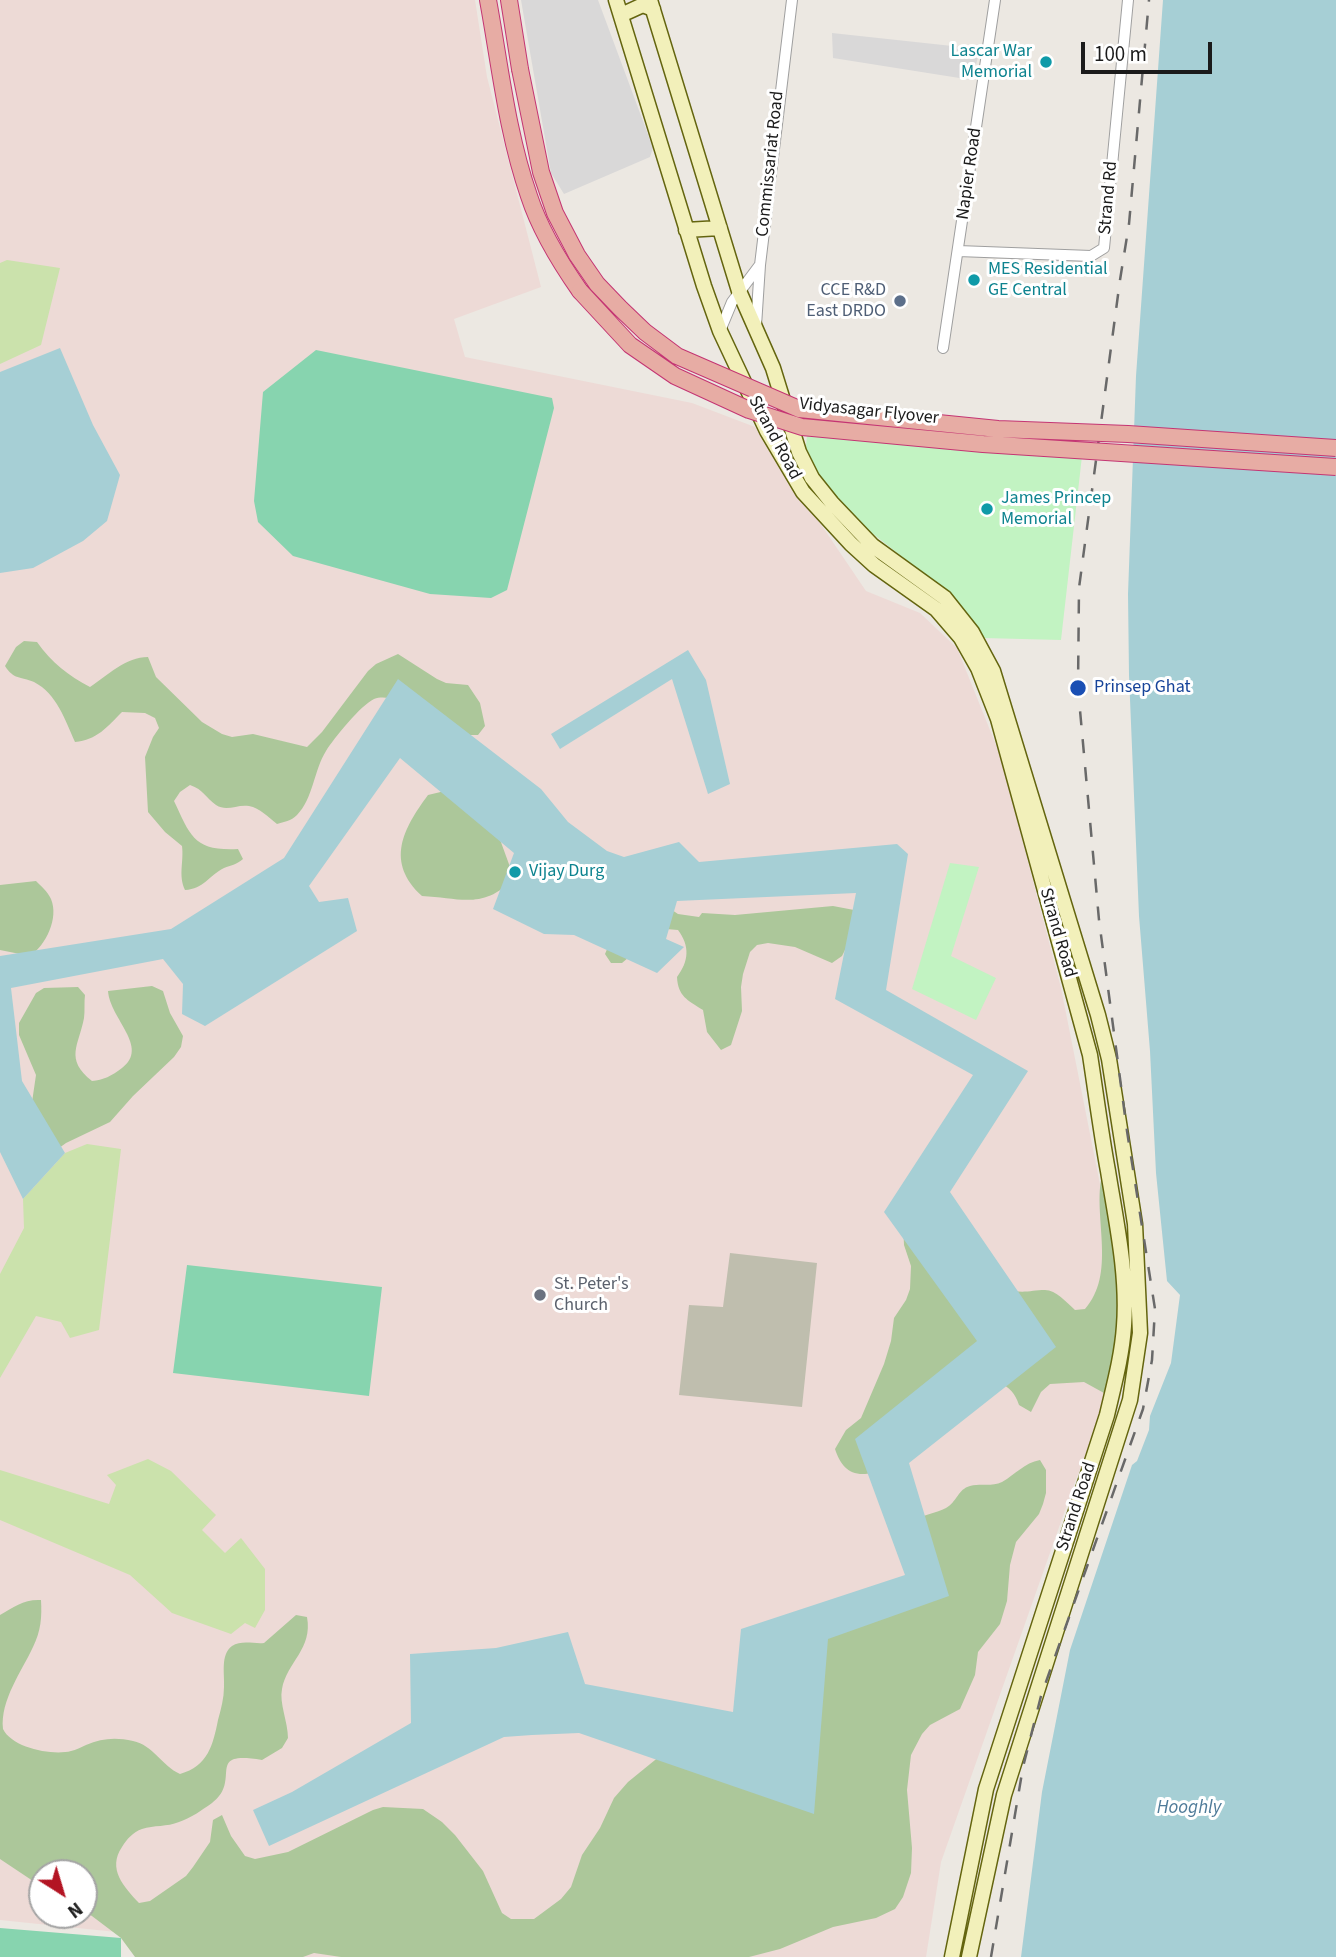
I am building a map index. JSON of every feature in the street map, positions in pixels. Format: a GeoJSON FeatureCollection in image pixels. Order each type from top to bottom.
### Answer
{"type":"FeatureCollection","features":[{"type":"Feature","properties":{"kind":"highway","name":"Vidyasagar Flyover"},"geometry":{"type":"LineString","coordinates":[[488,0],[516,150],[529,197],[547,239],[580,291],[621,336],[675,376],[749,410],[802,427],[997,444],[1336,467]]}},
{"type":"Feature","properties":{"kind":"highway","name":"Vidyasagar Flyover"},"geometry":{"type":"LineString","coordinates":[[509,0],[541,172],[555,214],[577,255],[597,284],[645,332],[677,356],[799,409],[998,429],[1128,434],[1336,448]]}},
{"type":"Feature","properties":{"kind":"main road","name":"Strand Road"},"geometry":{"type":"LineString","coordinates":[[616,0],[686,230],[720,331],[767,430],[803,492],[850,544],[874,565],[936,609],[961,638],[978,668],[998,719],[1090,1055],[1118,1229],[1124,1323],[1120,1363],[1107,1415],[986,1789],[951,1957]]}},
{"type":"Feature","properties":{"kind":"main road"},"geometry":{"type":"LineString","coordinates":[[621,15],[643,5],[651,5]]}},
{"type":"Feature","properties":{"kind":"main road","name":"Strand Road"},"geometry":{"type":"LineString","coordinates":[[651,5],[739,290],[773,368],[799,452],[812,478],[873,546],[945,598],[972,632],[993,671],[1109,1059],[1135,1224],[1140,1334],[1130,1400],[1004,1795],[969,1957]]}},
{"type":"Feature","properties":{"kind":"main road"},"geometry":{"type":"LineString","coordinates":[[686,230],[720,228]]}},
{"type":"Feature","properties":{"kind":"main road"},"geometry":{"type":"LineString","coordinates":[[1118,1229],[1135,1224]]}},
{"type":"Feature","properties":{"kind":"main road"},"geometry":{"type":"LineString","coordinates":[[986,1789],[1004,1795]]}},
{"type":"Feature","properties":{"kind":"street","name":"Commissariat Road"},"geometry":{"type":"LineString","coordinates":[[756,329],[760,265],[792,0]]}},
{"type":"Feature","properties":{"kind":"street","name":"Napier Road"},"geometry":{"type":"LineString","coordinates":[[943,348],[995,0]]}},
{"type":"Feature","properties":{"kind":"street","name":"Strand Rd"},"geometry":{"type":"LineString","coordinates":[[958,251],[1091,257],[1104,248],[1128,0]]}},
{"type":"Feature","properties":{"kind":"street"},"geometry":{"type":"LineString","coordinates":[[720,331],[739,290],[760,265]]}},
{"type":"Feature","properties":{"kind":"shaded area","name":"Vijay Durg"},"geometry":{"type":"Polygon","coordinates":[[[0,0],[475,0],[487,77],[541,287],[454,319],[465,357],[692,403],[755,427],[866,591],[920,613],[957,648],[1000,755],[1061,988],[1124,1305],[1108,1404],[1076,1479],[941,1862],[926,1957],[145,1957],[126,1933],[87,1929],[98,1929],[98,1859],[28,1859],[28,1923],[0,1920],[0,0]]]}},
{"type":"Feature","properties":{"kind":"shaded area"},"geometry":{"type":"Polygon","coordinates":[[[521,0],[598,0],[653,148],[650,157],[564,194],[551,173],[521,0]]]}},
{"type":"Feature","properties":{"kind":"shaded area"},"geometry":{"type":"Polygon","coordinates":[[[832,33],[980,49],[972,80],[833,58],[832,33]]]}},
{"type":"Feature","properties":{"kind":"shaded area"},"geometry":{"type":"Polygon","coordinates":[[[730,1253],[817,1263],[802,1407],[679,1395],[689,1305],[723,1307],[730,1253]]]}},
{"type":"Feature","properties":{"kind":"green space"},"geometry":{"type":"Polygon","coordinates":[[[7,260],[60,268],[41,345],[0,364],[0,263],[7,260]]]}},
{"type":"Feature","properties":{"kind":"green space"},"geometry":{"type":"Polygon","coordinates":[[[316,350],[552,398],[554,408],[507,590],[491,598],[430,594],[293,556],[258,522],[254,501],[263,392],[316,350]]]}},
{"type":"Feature","properties":{"kind":"green space"},"geometry":{"type":"Polygon","coordinates":[[[807,434],[1082,456],[1061,640],[983,638],[953,597],[839,507],[817,474],[806,447],[807,434]]]}},
{"type":"Feature","properties":{"kind":"green space"},"geometry":{"type":"Polygon","coordinates":[[[24,641],[37,642],[61,668],[90,687],[125,663],[148,657],[156,677],[202,722],[232,737],[253,734],[307,747],[322,732],[368,671],[376,664],[398,654],[446,683],[468,685],[480,703],[485,726],[478,735],[467,735],[396,699],[374,699],[341,730],[326,751],[310,793],[297,815],[277,824],[253,807],[220,807],[190,785],[180,792],[174,801],[190,833],[203,844],[212,847],[238,849],[243,859],[219,871],[201,885],[185,890],[182,879],[182,846],[165,832],[148,812],[145,757],[159,728],[155,718],[145,713],[122,712],[96,736],[75,742],[49,693],[34,682],[14,676],[5,666],[16,647],[24,641]]]}},
{"type":"Feature","properties":{"kind":"green space"},"geometry":{"type":"Polygon","coordinates":[[[449,790],[498,834],[514,878],[492,895],[471,900],[422,896],[404,871],[402,846],[411,820],[428,795],[449,790]]]}},
{"type":"Feature","properties":{"kind":"green space"},"geometry":{"type":"Polygon","coordinates":[[[950,863],[979,867],[951,956],[996,978],[976,1020],[912,989],[950,863]]]}},
{"type":"Feature","properties":{"kind":"green space"},"geometry":{"type":"Polygon","coordinates":[[[36,881],[48,894],[53,906],[50,931],[30,956],[0,950],[0,885],[36,881]]]}},
{"type":"Feature","properties":{"kind":"green space"},"geometry":{"type":"Polygon","coordinates":[[[627,902],[669,908],[678,914],[699,917],[702,913],[735,915],[833,906],[854,910],[859,922],[842,956],[832,963],[795,947],[768,943],[757,945],[750,952],[743,974],[742,1011],[731,1045],[721,1050],[707,1032],[703,1010],[688,1000],[679,989],[677,977],[687,954],[685,942],[678,930],[666,929],[656,934],[622,963],[611,963],[605,954],[627,902]]]}},
{"type":"Feature","properties":{"kind":"green space"},"geometry":{"type":"Polygon","coordinates":[[[152,986],[163,991],[170,1013],[183,1036],[181,1047],[110,1122],[66,1143],[48,1156],[31,1109],[36,1075],[19,1035],[19,1023],[36,993],[44,988],[78,987],[85,995],[84,1018],[76,1059],[83,1073],[92,1081],[104,1079],[122,1068],[130,1060],[132,1051],[108,991],[152,986]]]}},
{"type":"Feature","properties":{"kind":"green space"},"geometry":{"type":"Polygon","coordinates":[[[87,1144],[121,1149],[99,1330],[70,1338],[61,1322],[36,1316],[0,1378],[0,1274],[24,1228],[23,1199],[65,1153],[87,1144]]]}},
{"type":"Feature","properties":{"kind":"green space"},"geometry":{"type":"Polygon","coordinates":[[[1112,1176],[1126,1293],[1112,1384],[1104,1393],[1084,1382],[1050,1384],[1041,1392],[1031,1412],[1019,1405],[1012,1391],[999,1382],[893,1462],[865,1474],[854,1473],[846,1468],[835,1449],[846,1430],[861,1418],[884,1364],[894,1318],[910,1289],[911,1266],[904,1245],[903,1222],[1014,1291],[1053,1292],[1075,1310],[1085,1309],[1100,1280],[1101,1180],[1112,1176]]]}},
{"type":"Feature","properties":{"kind":"green space"},"geometry":{"type":"Polygon","coordinates":[[[187,1265],[382,1287],[369,1396],[173,1373],[187,1265]]]}},
{"type":"Feature","properties":{"kind":"green space"},"geometry":{"type":"Polygon","coordinates":[[[148,1459],[171,1471],[216,1515],[202,1530],[225,1553],[241,1538],[265,1569],[265,1610],[255,1628],[245,1623],[231,1634],[172,1613],[130,1575],[0,1520],[0,1470],[109,1504],[116,1485],[107,1475],[148,1459]]]}},
{"type":"Feature","properties":{"kind":"green space"},"geometry":{"type":"Polygon","coordinates":[[[1040,1460],[1046,1470],[1043,1504],[1039,1514],[1016,1542],[1010,1565],[1007,1601],[1000,1624],[978,1652],[975,1675],[960,1709],[930,1725],[911,1755],[907,1790],[912,1848],[911,1873],[903,1897],[895,1909],[876,1918],[833,1927],[780,1949],[749,1957],[341,1957],[314,1953],[303,1957],[135,1957],[121,1938],[98,1921],[98,1859],[28,1859],[28,1878],[0,1859],[0,1615],[24,1602],[41,1600],[38,1635],[5,1707],[3,1729],[8,1736],[24,1746],[54,1752],[73,1751],[103,1740],[133,1741],[146,1747],[180,1774],[197,1766],[211,1746],[223,1699],[224,1660],[228,1650],[239,1643],[264,1643],[296,1615],[307,1617],[308,1628],[303,1647],[282,1689],[288,1738],[282,1748],[262,1760],[234,1759],[228,1763],[221,1794],[212,1803],[183,1820],[142,1829],[130,1836],[116,1863],[119,1877],[128,1891],[139,1903],[150,1901],[186,1876],[210,1842],[213,1820],[222,1815],[231,1836],[245,1856],[255,1859],[288,1852],[383,1807],[423,1809],[455,1835],[483,1871],[502,1913],[511,1919],[534,1919],[561,1899],[571,1887],[582,1855],[600,1828],[614,1798],[628,1782],[671,1747],[726,1736],[752,1683],[910,1585],[915,1520],[946,1508],[966,1488],[998,1483],[1040,1460]]]}},
{"type":"Feature","properties":{"kind":"green space"},"geometry":{"type":"Polygon","coordinates":[[[0,1928],[121,1938],[121,1957],[0,1957],[0,1928]]]}},
{"type":"Feature","properties":{"kind":"water","name":"Hooghly"},"geometry":{"type":"Polygon","coordinates":[[[1163,0],[1336,0],[1336,1957],[1021,1957],[1042,1792],[1070,1650],[1132,1465],[1137,1461],[1149,1430],[1150,1416],[1171,1363],[1180,1295],[1167,1281],[1156,1173],[1139,916],[1129,675],[1128,594],[1136,376],[1163,0]]]}},
{"type":"Feature","properties":{"kind":"water"},"geometry":{"type":"Polygon","coordinates":[[[60,348],[93,425],[120,475],[107,521],[83,541],[33,568],[0,573],[0,372],[60,348]]]}},
{"type":"Feature","properties":{"kind":"water"},"geometry":{"type":"Polygon","coordinates":[[[688,650],[706,680],[730,784],[708,794],[672,679],[560,749],[551,734],[688,650]]]}},
{"type":"Feature","properties":{"kind":"water"},"geometry":{"type":"Polygon","coordinates":[[[398,679],[541,789],[568,822],[607,851],[624,857],[679,842],[699,862],[897,844],[908,854],[886,990],[1028,1071],[950,1192],[1056,1347],[909,1463],[949,1596],[828,1639],[814,1814],[579,1733],[504,1737],[269,1846],[253,1810],[292,1792],[411,1723],[410,1654],[496,1648],[568,1632],[585,1684],[733,1712],[741,1629],[905,1575],[855,1439],[977,1341],[884,1212],[973,1075],[835,999],[856,893],[677,901],[666,939],[684,947],[657,973],[574,935],[544,934],[493,909],[514,853],[400,758],[309,886],[319,902],[348,898],[357,931],[205,1026],[182,1014],[183,984],[163,959],[11,988],[22,1081],[65,1153],[23,1199],[0,1152],[0,956],[171,929],[284,858],[398,679]]]}},
{"type":"Feature","properties":{"kind":"railway"},"geometry":{"type":"LineString","coordinates":[[991,1957],[1023,1767],[1041,1696],[1143,1409],[1152,1360],[1155,1309],[1127,1131],[1099,920],[1078,688],[1079,588],[1129,224],[1149,0]]}},
{"type":"Feature","properties":{"kind":"place","name":"Lascar War Memorial"},"geometry":{"type":"Point","coordinates":[1046,62]}},
{"type":"Feature","properties":{"kind":"place","name":"MES Residential GE Central"},"geometry":{"type":"Point","coordinates":[974,280]}},
{"type":"Feature","properties":{"kind":"place","name":"CCE R&D East DRDO"},"geometry":{"type":"Point","coordinates":[900,301]}},
{"type":"Feature","properties":{"kind":"place","name":"James Princep Memorial"},"geometry":{"type":"Point","coordinates":[987,509]}},
{"type":"Feature","properties":{"kind":"place","name":"Prinsep Ghat"},"geometry":{"type":"Point","coordinates":[1078,688]}},
{"type":"Feature","properties":{"kind":"place","name":"Vijay Durg"},"geometry":{"type":"Point","coordinates":[515,872]}},
{"type":"Feature","properties":{"kind":"place","name":"St. Peter's Church"},"geometry":{"type":"Point","coordinates":[540,1295]}}]}
